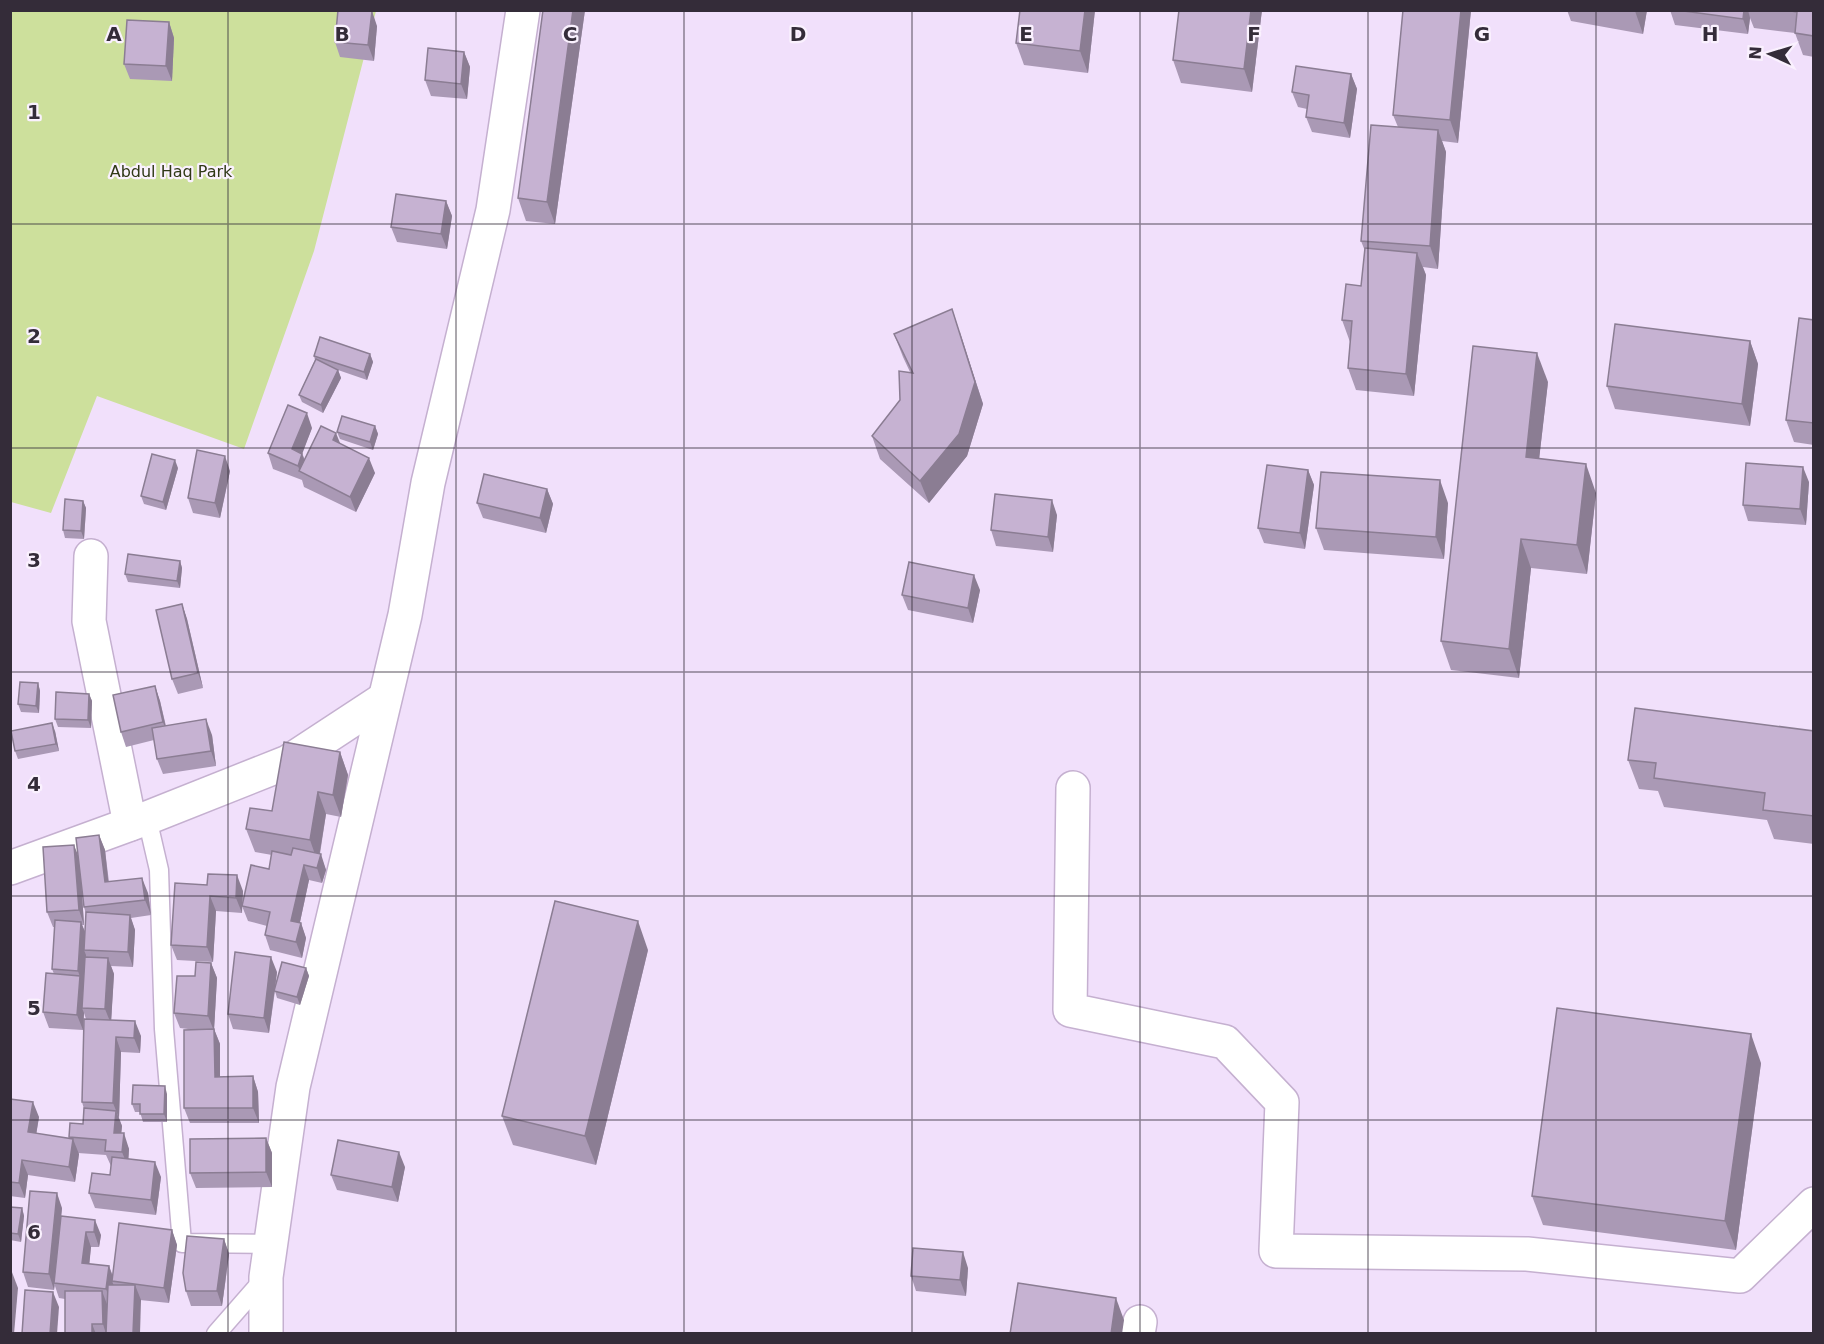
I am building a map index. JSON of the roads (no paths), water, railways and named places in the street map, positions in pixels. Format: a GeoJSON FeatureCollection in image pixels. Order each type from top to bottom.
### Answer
{"type":"FeatureCollection","features":[{"type":"Feature","properties":{"kind":"street"},"geometry":{"type":"LineString","coordinates":[[266,1334],[266,1277],[293,1087],[405,615],[428,483],[493,210],[523,10]]}},
{"type":"Feature","properties":{"kind":"street"},"geometry":{"type":"LineString","coordinates":[[91,556],[89,621],[138,821]]}},
{"type":"Feature","properties":{"kind":"street"},"geometry":{"type":"LineString","coordinates":[[10,868],[288,762],[384,699]]}},
{"type":"Feature","properties":{"kind":"street"},"geometry":{"type":"LineString","coordinates":[[1073,788],[1070,1010],[1225,1042],[1282,1102],[1276,1251],[1527,1254],[1740,1276],[1814,1204]]}},
{"type":"Feature","properties":{"kind":"lane"},"geometry":{"type":"LineString","coordinates":[[138,821],[159,870],[164,1029],[182,1243],[271,1244]]}},
{"type":"Feature","properties":{"kind":"lane"},"geometry":{"type":"LineString","coordinates":[[216,1334],[266,1277]]}},
{"type":"Feature","properties":{"kind":"park label","name":"Abdul Haq Park"},"geometry":{"type":"Point","coordinates":[171,171]}}]}
